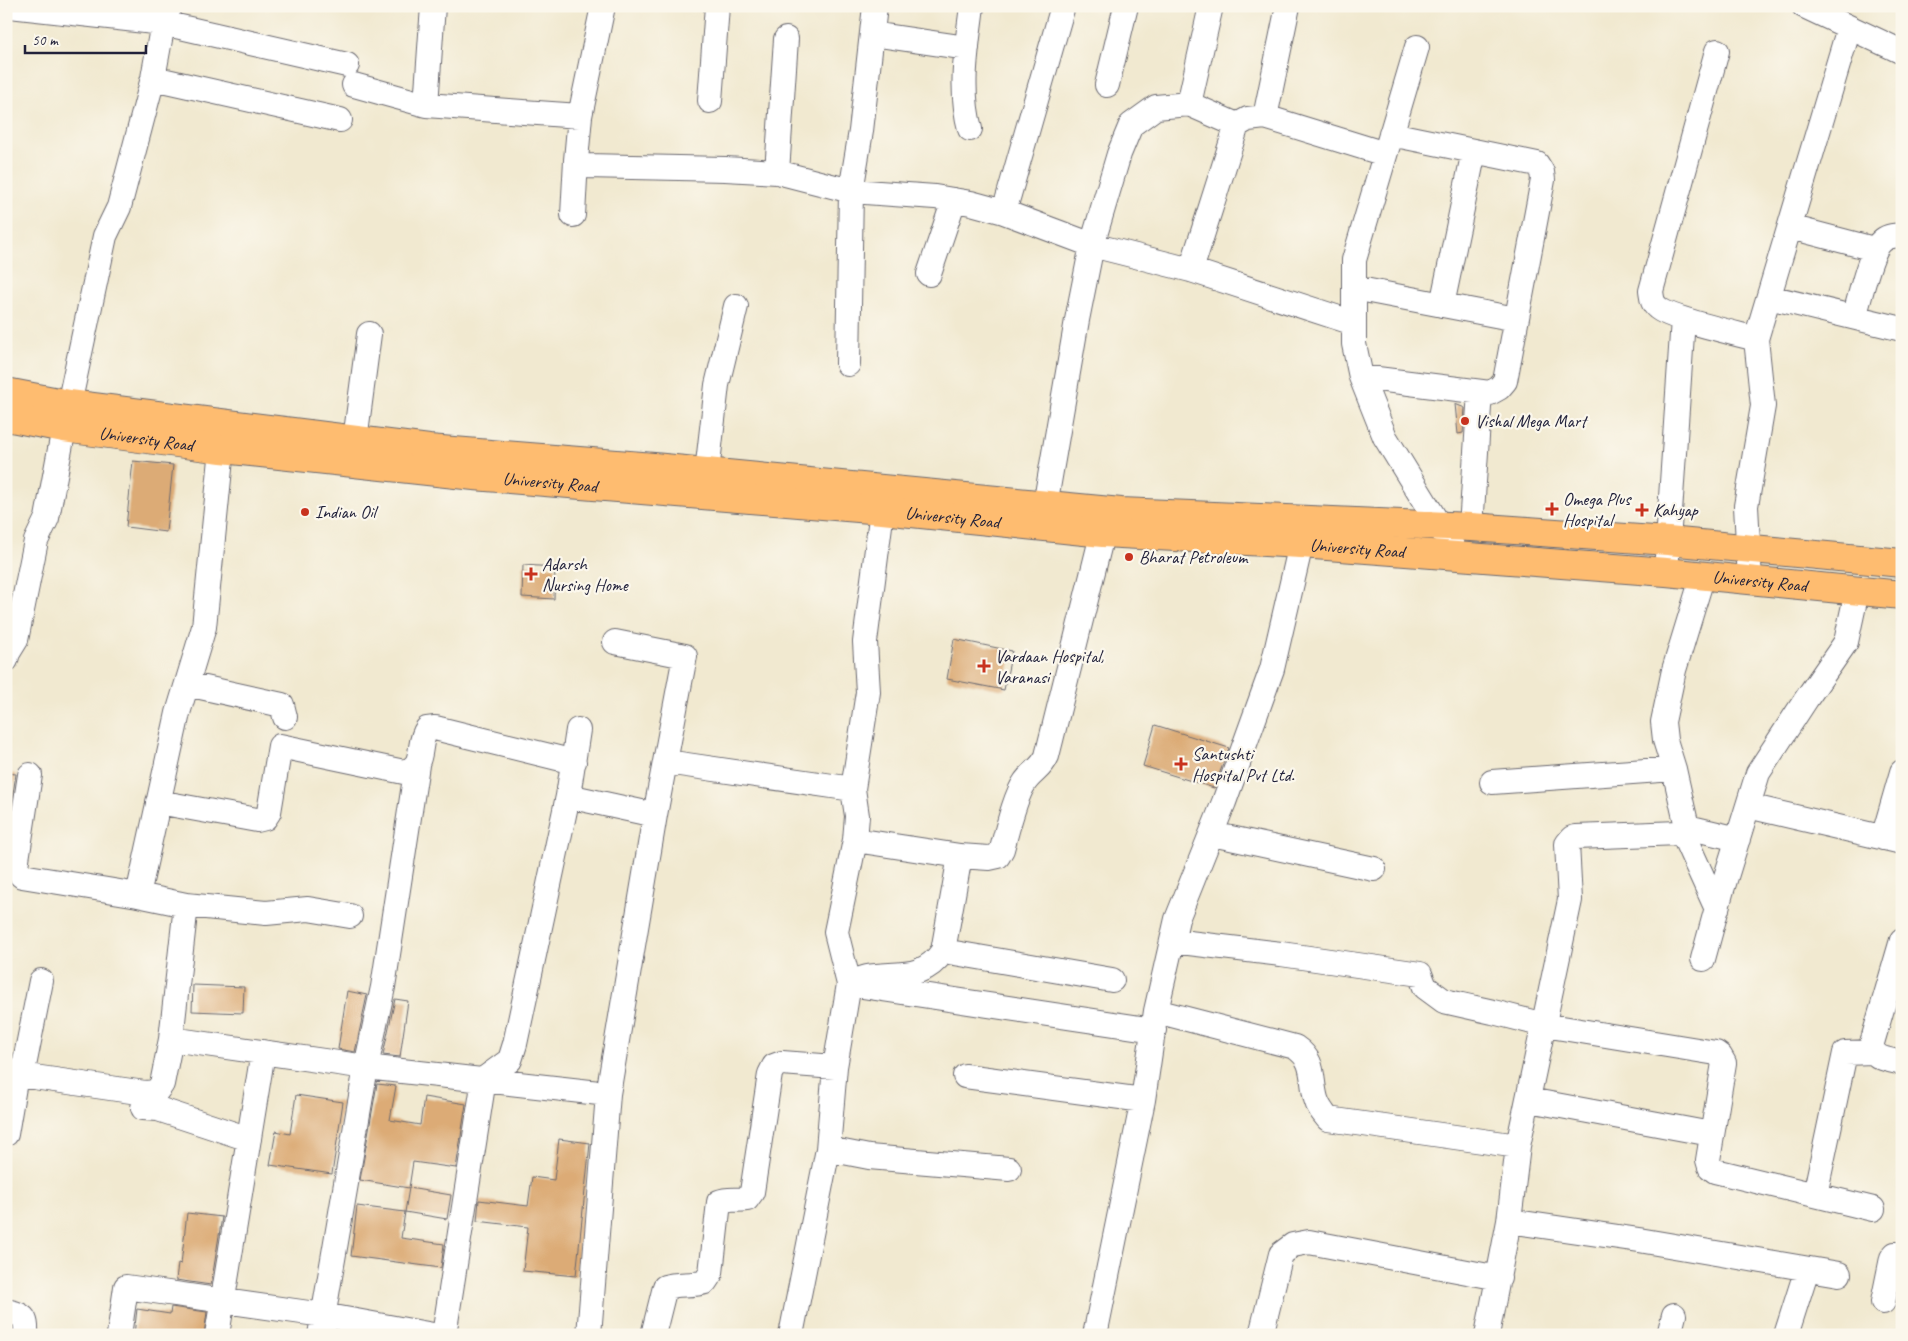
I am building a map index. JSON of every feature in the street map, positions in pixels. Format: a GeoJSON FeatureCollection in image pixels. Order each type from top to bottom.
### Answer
{"type":"FeatureCollection","features":[{"type":"Feature","properties":{"kind":"main road"},"geometry":{"type":"LineString","coordinates":[[6,392],[67,416],[301,445],[355,440],[429,449],[707,472],[1044,516]]}},
{"type":"Feature","properties":{"kind":"main road","name":"University Road"},"geometry":{"type":"LineString","coordinates":[[6,417],[67,416],[222,449],[301,445],[474,476],[882,510],[1044,516],[1301,544],[1666,572],[1902,595]]}},
{"type":"Feature","properties":{"kind":"main road"},"geometry":{"type":"LineString","coordinates":[[1106,522],[1471,526],[1668,541],[1902,563]]}},
{"type":"Feature","properties":{"kind":"street"},"geometry":{"type":"LineString","coordinates":[[10,6],[167,14],[351,75],[426,106],[580,116]]}},
{"type":"Feature","properties":{"kind":"street"},"geometry":{"type":"LineString","coordinates":[[426,106],[434,6]]}},
{"type":"Feature","properties":{"kind":"street"},"geometry":{"type":"LineString","coordinates":[[573,215],[580,116],[603,6]]}},
{"type":"Feature","properties":{"kind":"street"},"geometry":{"type":"LineString","coordinates":[[710,102],[717,6]]}},
{"type":"Feature","properties":{"kind":"street"},"geometry":{"type":"LineString","coordinates":[[848,364],[851,191],[861,131],[875,6]]}},
{"type":"Feature","properties":{"kind":"street"},"geometry":{"type":"LineString","coordinates":[[970,129],[964,108],[964,68],[972,6]]}},
{"type":"Feature","properties":{"kind":"street"},"geometry":{"type":"LineString","coordinates":[[1004,212],[1062,6]]}},
{"type":"Feature","properties":{"kind":"street"},"geometry":{"type":"LineString","coordinates":[[1107,85],[1126,6]]}},
{"type":"Feature","properties":{"kind":"street"},"geometry":{"type":"LineString","coordinates":[[1189,104],[1211,6]]}},
{"type":"Feature","properties":{"kind":"street"},"geometry":{"type":"LineString","coordinates":[[1265,116],[1288,6]]}},
{"type":"Feature","properties":{"kind":"street"},"geometry":{"type":"LineString","coordinates":[[1806,7],[1902,52]]}},
{"type":"Feature","properties":{"kind":"street"},"geometry":{"type":"LineString","coordinates":[[6,660],[16,640],[36,541],[47,518],[105,236],[119,207],[153,78],[167,14]]}},
{"type":"Feature","properties":{"kind":"street"},"geometry":{"type":"LineString","coordinates":[[1750,580],[1746,506],[1763,406],[1756,339],[1849,28]]}},
{"type":"Feature","properties":{"kind":"street"},"geometry":{"type":"LineString","coordinates":[[872,34],[967,48]]}},
{"type":"Feature","properties":{"kind":"street"},"geometry":{"type":"LineString","coordinates":[[777,172],[786,39]]}},
{"type":"Feature","properties":{"kind":"street"},"geometry":{"type":"LineString","coordinates":[[1417,47],[1354,260],[1354,344],[1361,377],[1385,437],[1458,556]]}},
{"type":"Feature","properties":{"kind":"street"},"geometry":{"type":"LineString","coordinates":[[1717,51],[1651,291],[1652,301],[1659,310],[1683,319],[1756,339]]}},
{"type":"Feature","properties":{"kind":"street"},"geometry":{"type":"LineString","coordinates":[[153,78],[340,120]]}},
{"type":"Feature","properties":{"kind":"street"},"geometry":{"type":"LineString","coordinates":[[1044,516],[1076,320],[1092,245],[1119,154],[1131,125],[1156,107],[1189,104],[1237,125]]}},
{"type":"Feature","properties":{"kind":"street"},"geometry":{"type":"LineString","coordinates":[[1191,270],[1237,125],[1248,119],[1265,116],[1388,144],[1474,151],[1537,164],[1542,172],[1543,180],[1505,381],[1499,388],[1490,393],[1361,377]]}},
{"type":"Feature","properties":{"kind":"street"},"geometry":{"type":"LineString","coordinates":[[1442,305],[1474,151]]}},
{"type":"Feature","properties":{"kind":"street"},"geometry":{"type":"LineString","coordinates":[[576,160],[586,166],[777,172],[851,191],[935,197],[971,203],[1004,212],[1092,245],[1191,270],[1354,323]]}},
{"type":"Feature","properties":{"kind":"street"},"geometry":{"type":"LineString","coordinates":[[930,274],[954,200]]}},
{"type":"Feature","properties":{"kind":"street"},"geometry":{"type":"LineString","coordinates":[[1790,227],[1874,249]]}},
{"type":"Feature","properties":{"kind":"street"},"geometry":{"type":"LineString","coordinates":[[1854,317],[1874,249],[1884,239],[1896,235],[1902,236]]}},
{"type":"Feature","properties":{"kind":"street"},"geometry":{"type":"LineString","coordinates":[[1354,288],[1516,319]]}},
{"type":"Feature","properties":{"kind":"street"},"geometry":{"type":"LineString","coordinates":[[1769,297],[1902,329]]}},
{"type":"Feature","properties":{"kind":"street"},"geometry":{"type":"LineString","coordinates":[[707,472],[717,385],[736,306]]}},
{"type":"Feature","properties":{"kind":"street"},"geometry":{"type":"LineString","coordinates":[[1666,572],[1683,319]]}},
{"type":"Feature","properties":{"kind":"street"},"geometry":{"type":"LineString","coordinates":[[355,440],[369,334]]}},
{"type":"Feature","properties":{"kind":"street"},"geometry":{"type":"LineString","coordinates":[[1471,526],[1480,392]]}},
{"type":"Feature","properties":{"kind":"street"},"geometry":{"type":"LineString","coordinates":[[138,895],[178,713],[204,627],[222,449]]}},
{"type":"Feature","properties":{"kind":"street"},"geometry":{"type":"LineString","coordinates":[[791,1335],[828,1149],[835,1067],[849,984],[836,932],[855,840],[857,816],[853,788],[868,692],[866,642],[882,510]]}},
{"type":"Feature","properties":{"kind":"street"},"geometry":{"type":"LineString","coordinates":[[855,840],[960,856],[989,858],[998,856],[1025,782],[1044,765],[1106,522]]}},
{"type":"Feature","properties":{"kind":"street"},"geometry":{"type":"LineString","coordinates":[[1095,1335],[1142,1100],[1155,1020],[1172,941],[1178,919],[1212,834],[1272,669],[1301,544]]}},
{"type":"Feature","properties":{"kind":"street"},"geometry":{"type":"LineString","coordinates":[[1703,576],[1674,670],[1663,722],[1665,740],[1674,769],[1684,829],[1717,909]]}},
{"type":"Feature","properties":{"kind":"street"},"geometry":{"type":"LineString","coordinates":[[1703,959],[1758,773],[1806,698],[1846,642],[1857,591]]}},
{"type":"Feature","properties":{"kind":"street"},"geometry":{"type":"LineString","coordinates":[[589,1335],[608,1094],[655,815],[685,656],[615,642]]}},
{"type":"Feature","properties":{"kind":"street"},"geometry":{"type":"LineString","coordinates":[[196,686],[282,705],[285,716]]}},
{"type":"Feature","properties":{"kind":"street"},"geometry":{"type":"LineString","coordinates":[[158,802],[257,820],[265,818],[269,812],[289,692]]}},
{"type":"Feature","properties":{"kind":"street"},"geometry":{"type":"LineString","coordinates":[[322,1325],[366,1067],[383,987],[423,734],[428,729],[435,728],[574,762]]}},
{"type":"Feature","properties":{"kind":"street"},"geometry":{"type":"LineString","coordinates":[[444,1335],[484,1079],[510,1060],[515,1044],[568,796],[578,730]]}},
{"type":"Feature","properties":{"kind":"street"},"geometry":{"type":"LineString","coordinates":[[280,746],[404,772],[412,770],[417,765]]}},
{"type":"Feature","properties":{"kind":"street"},"geometry":{"type":"LineString","coordinates":[[666,762],[853,788]]}},
{"type":"Feature","properties":{"kind":"street"},"geometry":{"type":"LineString","coordinates":[[1492,782],[1674,769]]}},
{"type":"Feature","properties":{"kind":"street"},"geometry":{"type":"LineString","coordinates":[[1748,806],[1893,840],[1902,772]]}},
{"type":"Feature","properties":{"kind":"street"},"geometry":{"type":"LineString","coordinates":[[30,775],[16,866],[22,876],[186,905],[258,912],[308,909],[350,916]]}},
{"type":"Feature","properties":{"kind":"street"},"geometry":{"type":"LineString","coordinates":[[568,796],[655,815]]}},
{"type":"Feature","properties":{"kind":"street"},"geometry":{"type":"LineString","coordinates":[[1487,1335],[1509,1221],[1518,1146],[1570,900],[1567,847],[1569,841],[1576,837],[1679,833],[1684,829],[1738,839]]}},
{"type":"Feature","properties":{"kind":"street"},"geometry":{"type":"LineString","coordinates":[[1212,834],[1374,869]]}},
{"type":"Feature","properties":{"kind":"street"},"geometry":{"type":"LineString","coordinates":[[849,984],[866,977],[910,975],[938,958],[943,951],[960,856]]}},
{"type":"Feature","properties":{"kind":"street"},"geometry":{"type":"LineString","coordinates":[[15,1075],[145,1093],[156,1092],[162,1084],[171,1039],[186,905]]}},
{"type":"Feature","properties":{"kind":"street"},"geometry":{"type":"LineString","coordinates":[[1172,941],[1420,974],[1425,987],[1444,1001],[1544,1025],[1716,1053],[1724,1063],[1708,1160],[1712,1170],[1873,1209]]}},
{"type":"Feature","properties":{"kind":"street"},"geometry":{"type":"LineString","coordinates":[[1900,950],[1872,1043],[1873,1052],[1877,1056],[1902,1063]]}},
{"type":"Feature","properties":{"kind":"street"},"geometry":{"type":"LineString","coordinates":[[943,951],[1112,980]]}},
{"type":"Feature","properties":{"kind":"street"},"geometry":{"type":"LineString","coordinates":[[6,1134],[15,1075],[41,981]]}},
{"type":"Feature","properties":{"kind":"street"},"geometry":{"type":"LineString","coordinates":[[849,984],[1155,1020],[1295,1047],[1304,1053],[1310,1063],[1316,1100],[1320,1110],[1328,1119],[1518,1146]]}},
{"type":"Feature","properties":{"kind":"street"},"geometry":{"type":"LineString","coordinates":[[171,1039],[366,1067],[608,1094]]}},
{"type":"Feature","properties":{"kind":"street"},"geometry":{"type":"LineString","coordinates":[[217,1335],[263,1052]]}},
{"type":"Feature","properties":{"kind":"street"},"geometry":{"type":"LineString","coordinates":[[1815,1195],[1845,1053],[1873,1052]]}},
{"type":"Feature","properties":{"kind":"street"},"geometry":{"type":"LineString","coordinates":[[653,1335],[665,1288],[674,1284],[694,1285],[705,1282],[711,1273],[719,1202],[725,1199],[738,1201],[747,1199],[752,1192],[770,1074],[774,1066],[782,1063],[835,1067]]}},
{"type":"Feature","properties":{"kind":"street"},"geometry":{"type":"LineString","coordinates":[[965,1076],[1142,1100]]}},
{"type":"Feature","properties":{"kind":"street"},"geometry":{"type":"LineString","coordinates":[[1528,1100],[1711,1134]]}},
{"type":"Feature","properties":{"kind":"street"},"geometry":{"type":"LineString","coordinates":[[143,1108],[158,1109],[249,1140]]}},
{"type":"Feature","properties":{"kind":"street"},"geometry":{"type":"LineString","coordinates":[[828,1149],[869,1157],[1009,1169]]}},
{"type":"Feature","properties":{"kind":"street"},"geometry":{"type":"LineString","coordinates":[[1509,1221],[1732,1255],[1839,1274]]}},
{"type":"Feature","properties":{"kind":"street"},"geometry":{"type":"LineString","coordinates":[[1262,1335],[1281,1254],[1300,1242],[1309,1242],[1499,1278]]}},
{"type":"Feature","properties":{"kind":"street"},"geometry":{"type":"LineString","coordinates":[[1883,1302],[1892,1258],[1895,1254],[1902,1254]]}},
{"type":"Feature","properties":{"kind":"street"},"geometry":{"type":"LineString","coordinates":[[1786,1335],[1807,1269]]}},
{"type":"Feature","properties":{"kind":"street"},"geometry":{"type":"LineString","coordinates":[[119,1335],[126,1288],[222,1301],[322,1325],[432,1335]]}},
{"type":"Feature","properties":{"kind":"street"},"geometry":{"type":"LineString","coordinates":[[6,1310],[23,1317],[27,1322],[26,1335]]}},
{"type":"Feature","properties":{"kind":"building"},"geometry":{"type":"Polygon","coordinates":[[[1455,404],[1465,408],[1463,433],[1458,434],[1455,404]]]}},
{"type":"Feature","properties":{"kind":"building"},"geometry":{"type":"Polygon","coordinates":[[[133,461],[173,465],[166,532],[126,527],[133,461]]]}},
{"type":"Feature","properties":{"kind":"building"},"geometry":{"type":"Polygon","coordinates":[[[523,565],[555,567],[554,599],[522,597],[523,565]]]}},
{"type":"Feature","properties":{"kind":"building"},"geometry":{"type":"Polygon","coordinates":[[[954,639],[1012,651],[1004,690],[947,679],[954,639]]]}},
{"type":"Feature","properties":{"kind":"building"},"geometry":{"type":"Polygon","coordinates":[[[1155,725],[1229,748],[1214,788],[1143,766],[1155,725]]]}},
{"type":"Feature","properties":{"kind":"building"},"geometry":{"type":"Polygon","coordinates":[[[6,773],[16,774],[11,806],[6,806],[6,773]]]}},
{"type":"Feature","properties":{"kind":"building"},"geometry":{"type":"Polygon","coordinates":[[[193,985],[244,987],[243,1013],[192,1011],[193,985]]]}},
{"type":"Feature","properties":{"kind":"building"},"geometry":{"type":"Polygon","coordinates":[[[347,991],[367,995],[355,1052],[338,1049],[347,991]]]}},
{"type":"Feature","properties":{"kind":"building"},"geometry":{"type":"Polygon","coordinates":[[[395,999],[408,1001],[400,1057],[383,1055],[395,999]]]}},
{"type":"Feature","properties":{"kind":"building"},"geometry":{"type":"Polygon","coordinates":[[[377,1084],[396,1086],[390,1120],[420,1125],[424,1097],[466,1104],[456,1168],[413,1162],[409,1188],[360,1180],[377,1084]]]}},
{"type":"Feature","properties":{"kind":"building"},"geometry":{"type":"Polygon","coordinates":[[[296,1095],[343,1102],[332,1174],[270,1165],[276,1131],[290,1134],[296,1095]]]}},
{"type":"Feature","properties":{"kind":"building"},"geometry":{"type":"Polygon","coordinates":[[[559,1139],[590,1143],[576,1276],[523,1271],[528,1227],[477,1221],[479,1200],[528,1206],[532,1177],[554,1180],[559,1139]]]}},
{"type":"Feature","properties":{"kind":"building"},"geometry":{"type":"Polygon","coordinates":[[[409,1188],[451,1195],[447,1219],[405,1212],[409,1188]]]}},
{"type":"Feature","properties":{"kind":"building"},"geometry":{"type":"Polygon","coordinates":[[[357,1206],[405,1212],[401,1238],[444,1244],[441,1268],[351,1256],[357,1206]]]}},
{"type":"Feature","properties":{"kind":"building"},"geometry":{"type":"Polygon","coordinates":[[[187,1213],[222,1217],[211,1285],[176,1280],[178,1263],[181,1264],[187,1213]]]}},
{"type":"Feature","properties":{"kind":"building"},"geometry":{"type":"Polygon","coordinates":[[[171,1307],[207,1312],[204,1335],[134,1335],[137,1309],[170,1314],[171,1307]]]}},
{"type":"Feature","properties":{"kind":"place","name":"Vishal Mega Mart"},"geometry":{"type":"Point","coordinates":[1465,421]}},
{"type":"Feature","properties":{"kind":"place","name":"Omega Plus Hospital"},"geometry":{"type":"Point","coordinates":[1552,509]}},
{"type":"Feature","properties":{"kind":"place","name":"Kahyap"},"geometry":{"type":"Point","coordinates":[1642,510]}},
{"type":"Feature","properties":{"kind":"place","name":"Indian Oil"},"geometry":{"type":"Point","coordinates":[305,512]}},
{"type":"Feature","properties":{"kind":"place","name":"Bharat Petroleum"},"geometry":{"type":"Point","coordinates":[1129,557]}},
{"type":"Feature","properties":{"kind":"place","name":"Adarsh Nursing Home"},"geometry":{"type":"Point","coordinates":[531,574]}},
{"type":"Feature","properties":{"kind":"place","name":"Vardaan Hospital, Varanasi"},"geometry":{"type":"Point","coordinates":[984,666]}},
{"type":"Feature","properties":{"kind":"place","name":"Santushti Hospital Pvt Ltd."},"geometry":{"type":"Point","coordinates":[1181,764]}}]}
